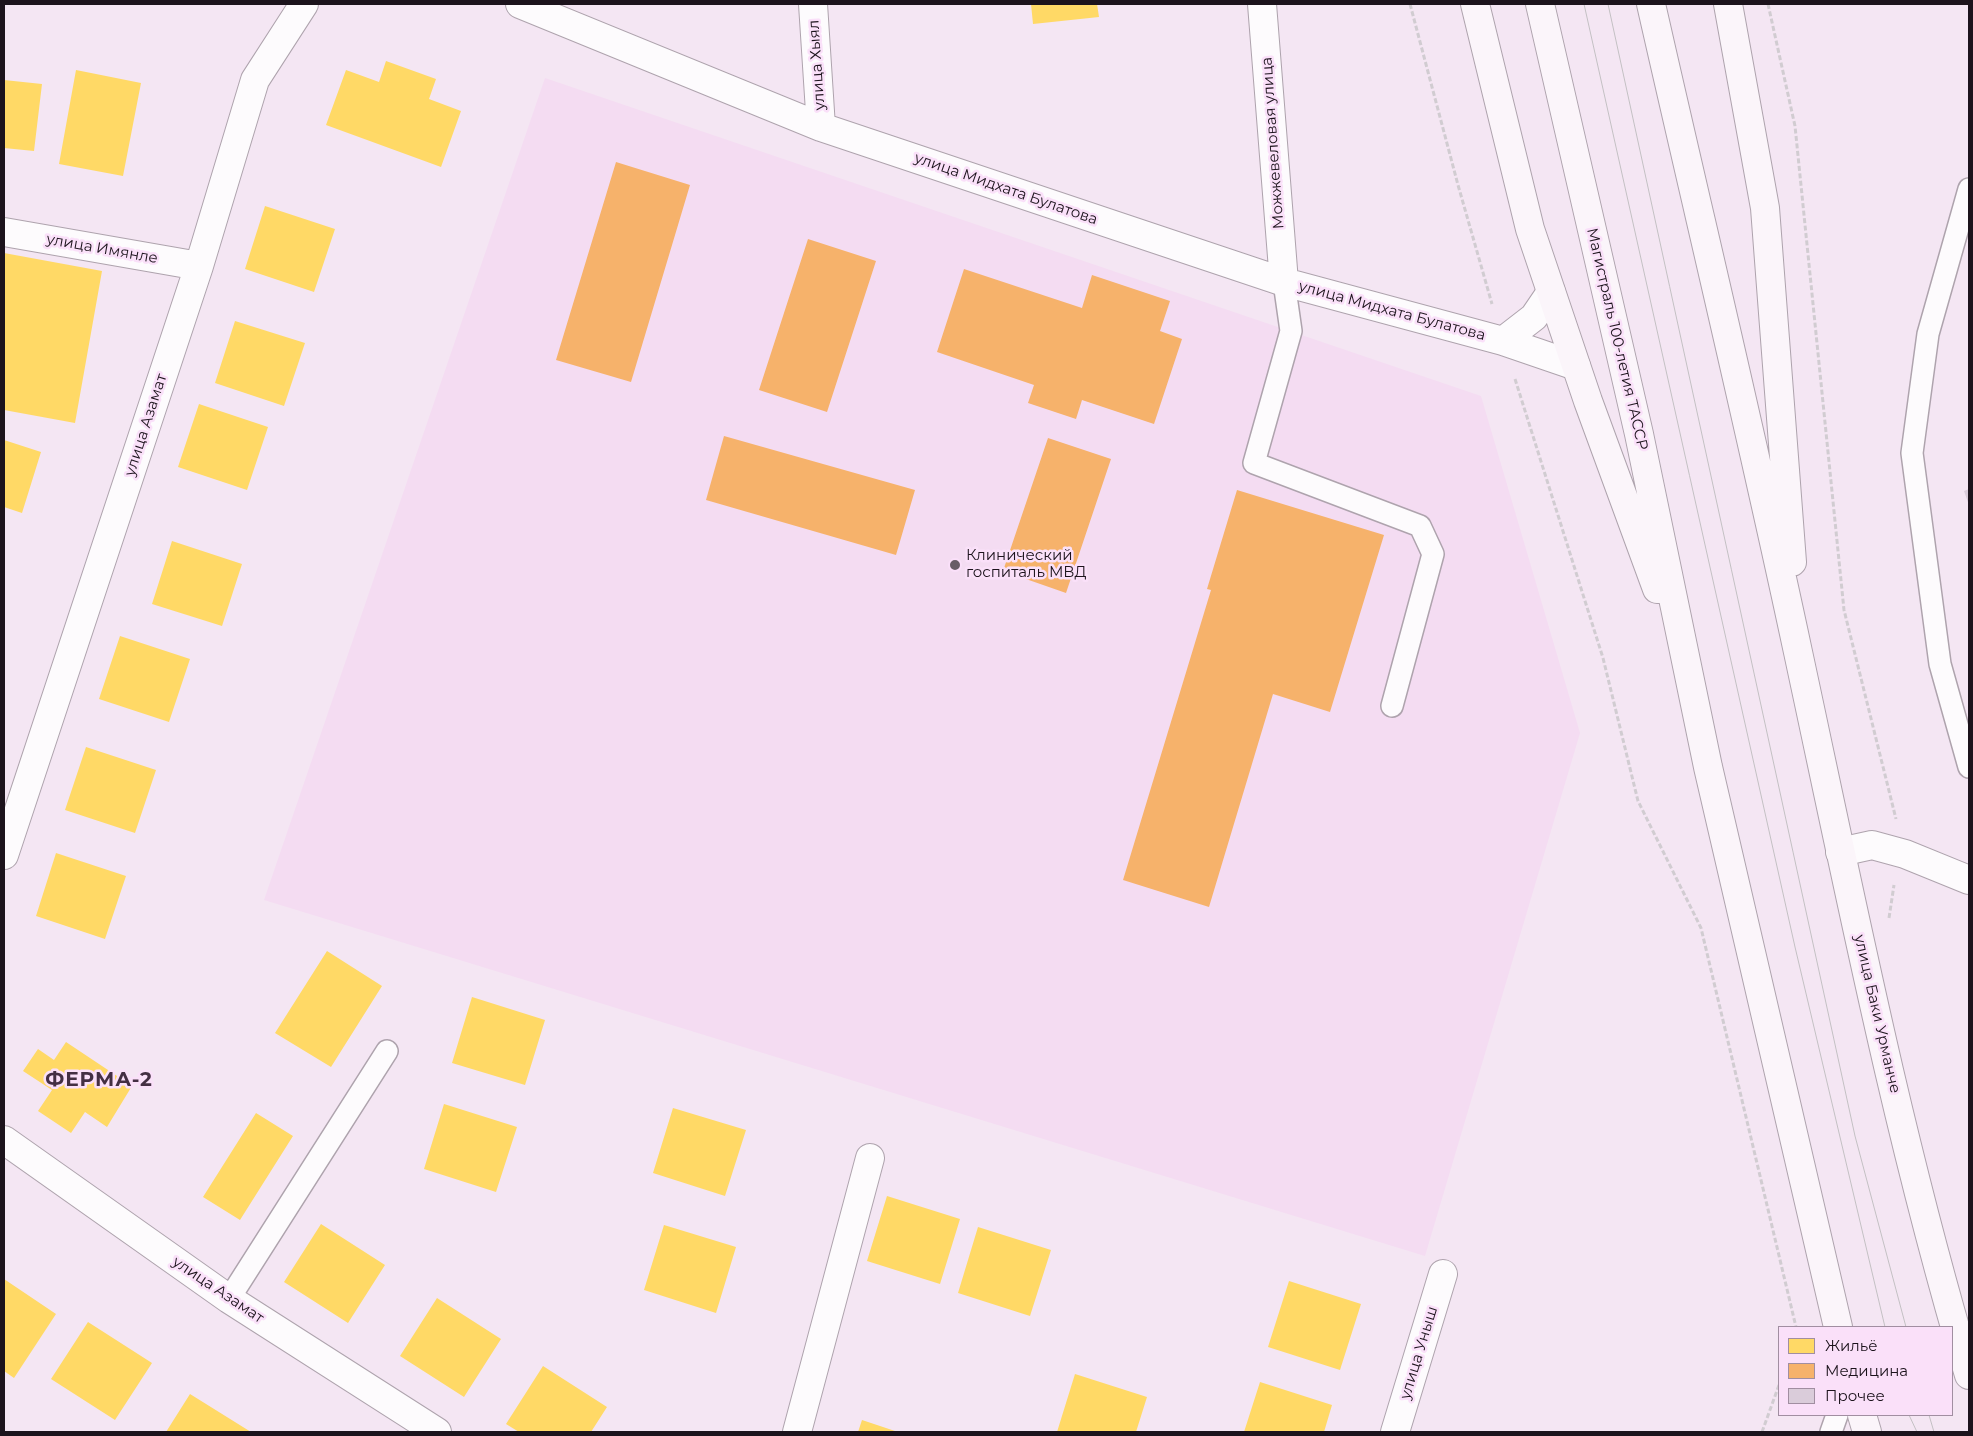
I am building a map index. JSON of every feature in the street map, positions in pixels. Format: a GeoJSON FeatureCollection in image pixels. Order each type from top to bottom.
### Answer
{"type":"FeatureCollection","features":[{"type":"Feature","properties":{"kind":"main road"},"geometry":{"type":"LineString","coordinates":[[1475,4],[1530,228],[1576,366],[1688,675],[1838,1326]]}},
{"type":"Feature","properties":{"kind":"main road","name":"Магистраль 100-летия ТАССР"},"geometry":{"type":"LineString","coordinates":[[1540,4],[1639,434],[1688,675]]}},
{"type":"Feature","properties":{"kind":"main road"},"geometry":{"type":"LineString","coordinates":[[1651,4],[1798,651]]}},
{"type":"Feature","properties":{"kind":"main road"},"geometry":{"type":"LineString","coordinates":[[1728,4],[1765,208],[1798,651]]}},
{"type":"Feature","properties":{"kind":"main road","name":"улица Баки Урманче"},"geometry":{"type":"LineString","coordinates":[[1798,651],[1840,852],[1942,1286],[1969,1375]]}},
{"type":"Feature","properties":{"kind":"main road"},"geometry":{"type":"LineString","coordinates":[[1862,1416],[1867,1432]]}},
{"type":"Feature","properties":{"kind":"street","name":"улица Азамат"},"geometry":{"type":"LineString","coordinates":[[4,855],[199,266],[255,80],[304,4]]}},
{"type":"Feature","properties":{"kind":"street","name":"улица Мидхата Булатова"},"geometry":{"type":"LineString","coordinates":[[520,4],[821,126],[1284,282],[1503,341],[1576,366]]}},
{"type":"Feature","properties":{"kind":"street","name":"улица Хыял"},"geometry":{"type":"LineString","coordinates":[[813,4],[821,126]]}},
{"type":"Feature","properties":{"kind":"street","name":"Можжевеловая улица"},"geometry":{"type":"LineString","coordinates":[[1262,4],[1284,282]]}},
{"type":"Feature","properties":{"kind":"street","name":"улица Имянле"},"geometry":{"type":"LineString","coordinates":[[4,232],[199,266]]}},
{"type":"Feature","properties":{"kind":"street","name":"улица Мидхата Булатова"},"geometry":{"type":"LineString","coordinates":[[1503,341],[1534,318],[1551,292]]}},
{"type":"Feature","properties":{"kind":"street"},"geometry":{"type":"LineString","coordinates":[[1840,852],[1872,845],[1905,854],[1969,880]]}},
{"type":"Feature","properties":{"kind":"street","name":"улица Азамат"},"geometry":{"type":"LineString","coordinates":[[4,1140],[230,1300],[437,1432]]}},
{"type":"Feature","properties":{"kind":"street"},"geometry":{"type":"LineString","coordinates":[[797,1432],[870,1158]]}},
{"type":"Feature","properties":{"kind":"street","name":"улица Уныш"},"geometry":{"type":"LineString","coordinates":[[1395,1432],[1443,1274]]}},
{"type":"Feature","properties":{"kind":"lane"},"geometry":{"type":"LineString","coordinates":[[1969,189],[1928,334],[1912,453],[1940,664],[1969,767]]}},
{"type":"Feature","properties":{"kind":"lane"},"geometry":{"type":"LineString","coordinates":[[1284,282],[1291,332],[1254,464],[1420,526],[1433,554],[1392,706]]}},
{"type":"Feature","properties":{"kind":"lane"},"geometry":{"type":"LineString","coordinates":[[230,1300],[387,1051]]}},
{"type":"Feature","properties":{"kind":"lane"},"geometry":{"type":"LineString","coordinates":[[1831,1432],[1837,1416]]}},
{"type":"Feature","properties":{"kind":"path"},"geometry":{"type":"LineString","coordinates":[[1410,4],[1458,185],[1503,341],[1604,658],[1638,801],[1700,928],[1796,1326]]}},
{"type":"Feature","properties":{"kind":"path"},"geometry":{"type":"LineString","coordinates":[[1768,4],[1795,126],[1844,610],[1905,854],[1894,887],[1888,926]]}},
{"type":"Feature","properties":{"kind":"path"},"geometry":{"type":"LineString","coordinates":[[1762,1432],[1778,1387]]}},
{"type":"Feature","properties":{"kind":"shaded area","name":"Клинический госпиталь МВД"},"geometry":{"type":"Polygon","coordinates":[[[545,78],[1481,396],[1580,733],[1425,1256],[264,900],[545,78]]]}},
{"type":"Feature","properties":{"kind":"building: Жильё"},"geometry":{"type":"Polygon","coordinates":[[[1031,4],[1097,4],[1099,17],[1033,24],[1031,4]]]}},
{"type":"Feature","properties":{"kind":"building: Жильё"},"geometry":{"type":"Polygon","coordinates":[[[386,61],[436,79],[429,99],[461,111],[441,167],[326,125],[346,70],[379,82],[386,61]]]}},
{"type":"Feature","properties":{"kind":"building: Жильё"},"geometry":{"type":"Polygon","coordinates":[[[76,70],[141,83],[123,176],[59,164],[76,70]]]}},
{"type":"Feature","properties":{"kind":"building: Жильё"},"geometry":{"type":"Polygon","coordinates":[[[4,80],[42,84],[34,151],[4,148],[4,80]]]}},
{"type":"Feature","properties":{"kind":"building: Жильё"},"geometry":{"type":"Polygon","coordinates":[[[265,206],[335,229],[314,292],[245,269],[265,206]]]}},
{"type":"Feature","properties":{"kind":"building: Жильё"},"geometry":{"type":"Polygon","coordinates":[[[4,253],[102,271],[75,423],[4,410],[4,253]]]}},
{"type":"Feature","properties":{"kind":"building: Жильё"},"geometry":{"type":"Polygon","coordinates":[[[235,321],[305,343],[284,406],[215,383],[235,321]]]}},
{"type":"Feature","properties":{"kind":"building: Жильё"},"geometry":{"type":"Polygon","coordinates":[[[199,404],[268,427],[247,490],[178,467],[199,404]]]}},
{"type":"Feature","properties":{"kind":"building: Жильё"},"geometry":{"type":"Polygon","coordinates":[[[4,440],[41,452],[22,513],[4,507],[4,440]]]}},
{"type":"Feature","properties":{"kind":"building: Жильё"},"geometry":{"type":"Polygon","coordinates":[[[172,541],[242,564],[222,626],[152,604],[172,541]]]}},
{"type":"Feature","properties":{"kind":"building: Жильё"},"geometry":{"type":"Polygon","coordinates":[[[120,636],[190,659],[169,722],[99,699],[120,636]]]}},
{"type":"Feature","properties":{"kind":"building: Жильё"},"geometry":{"type":"Polygon","coordinates":[[[86,747],[156,770],[135,833],[65,810],[86,747]]]}},
{"type":"Feature","properties":{"kind":"building: Жильё"},"geometry":{"type":"Polygon","coordinates":[[[56,853],[126,876],[105,939],[36,916],[56,853]]]}},
{"type":"Feature","properties":{"kind":"building: Жильё"},"geometry":{"type":"Polygon","coordinates":[[[327,951],[382,986],[331,1067],[275,1033],[327,951]]]}},
{"type":"Feature","properties":{"kind":"building: Жильё"},"geometry":{"type":"Polygon","coordinates":[[[472,997],[545,1020],[525,1085],[452,1063],[472,997]]]}},
{"type":"Feature","properties":{"kind":"building: Жильё"},"geometry":{"type":"Polygon","coordinates":[[[66,1042],[132,1086],[107,1127],[85,1112],[71,1133],[38,1111],[52,1090],[23,1071],[38,1049],[54,1060],[66,1042]]]}},
{"type":"Feature","properties":{"kind":"building: Жильё"},"geometry":{"type":"Polygon","coordinates":[[[444,1104],[517,1127],[496,1192],[424,1169],[444,1104]]]}},
{"type":"Feature","properties":{"kind":"building: Жильё"},"geometry":{"type":"Polygon","coordinates":[[[673,1108],[746,1130],[725,1196],[653,1173],[673,1108]]]}},
{"type":"Feature","properties":{"kind":"building: Жильё"},"geometry":{"type":"Polygon","coordinates":[[[256,1113],[293,1136],[240,1220],[203,1197],[256,1113]]]}},
{"type":"Feature","properties":{"kind":"building: Жильё"},"geometry":{"type":"Polygon","coordinates":[[[887,1196],[960,1219],[940,1284],[867,1261],[887,1196]]]}},
{"type":"Feature","properties":{"kind":"building: Жильё"},"geometry":{"type":"Polygon","coordinates":[[[321,1224],[385,1265],[348,1323],[284,1282],[321,1224]]]}},
{"type":"Feature","properties":{"kind":"building: Жильё"},"geometry":{"type":"Polygon","coordinates":[[[664,1225],[736,1247],[716,1313],[644,1290],[664,1225]]]}},
{"type":"Feature","properties":{"kind":"building: Жильё"},"geometry":{"type":"Polygon","coordinates":[[[978,1227],[1051,1250],[1030,1316],[958,1293],[978,1227]]]}},
{"type":"Feature","properties":{"kind":"building: Жильё"},"geometry":{"type":"Polygon","coordinates":[[[4,1279],[56,1314],[14,1378],[4,1371],[4,1279]]]}},
{"type":"Feature","properties":{"kind":"building: Жильё"},"geometry":{"type":"Polygon","coordinates":[[[1289,1281],[1361,1304],[1340,1370],[1268,1347],[1289,1281]]]}},
{"type":"Feature","properties":{"kind":"building: Жильё"},"geometry":{"type":"Polygon","coordinates":[[[437,1298],[501,1339],[464,1397],[400,1356],[437,1298]]]}},
{"type":"Feature","properties":{"kind":"building: Жильё"},"geometry":{"type":"Polygon","coordinates":[[[88,1322],[152,1363],[115,1420],[51,1379],[88,1322]]]}},
{"type":"Feature","properties":{"kind":"building: Жильё"},"geometry":{"type":"Polygon","coordinates":[[[543,1366],[607,1407],[591,1432],[519,1432],[506,1424],[543,1366]]]}},
{"type":"Feature","properties":{"kind":"building: Жильё"},"geometry":{"type":"Polygon","coordinates":[[[1075,1374],[1147,1397],[1136,1432],[1057,1432],[1075,1374]]]}},
{"type":"Feature","properties":{"kind":"building: Жильё"},"geometry":{"type":"Polygon","coordinates":[[[1260,1382],[1332,1405],[1324,1432],[1244,1432],[1260,1382]]]}},
{"type":"Feature","properties":{"kind":"building: Жильё"},"geometry":{"type":"Polygon","coordinates":[[[190,1394],[251,1432],[166,1432],[190,1394]]]}},
{"type":"Feature","properties":{"kind":"building: Жильё"},"geometry":{"type":"Polygon","coordinates":[[[862,1420],[898,1432],[858,1432],[862,1420]]]}},
{"type":"Feature","properties":{"kind":"building: Медицина"},"geometry":{"type":"Polygon","coordinates":[[[616,162],[690,185],[631,382],[556,360],[616,162]]]}},
{"type":"Feature","properties":{"kind":"building: Медицина"},"geometry":{"type":"Polygon","coordinates":[[[808,239],[876,261],[827,412],[759,390],[808,239]]]}},
{"type":"Feature","properties":{"kind":"building: Медицина"},"geometry":{"type":"Polygon","coordinates":[[[964,269],[1082,308],[1092,275],[1170,301],[1160,331],[1182,339],[1154,424],[1082,400],[1076,419],[1028,403],[1034,385],[937,352],[964,269]]]}},
{"type":"Feature","properties":{"kind":"building: Медицина"},"geometry":{"type":"Polygon","coordinates":[[[724,436],[915,490],[896,555],[706,500],[724,436]]]}},
{"type":"Feature","properties":{"kind":"building: Медицина"},"geometry":{"type":"Polygon","coordinates":[[[1048,438],[1111,459],[1066,593],[1003,571],[1048,438]]]}},
{"type":"Feature","properties":{"kind":"building: Медицина"},"geometry":{"type":"Polygon","coordinates":[[[1237,490],[1384,535],[1330,712],[1273,694],[1209,907],[1123,880],[1211,590],[1207,589],[1237,490]]]}},
{"type":"Feature","properties":{"kind":"building: Прочее"},"geometry":{"type":"Polygon","coordinates":[[[1969,489],[1969,505],[1964,491],[1969,489]]]}},
{"type":"Feature","properties":{"kind":"tram line"},"geometry":{"type":"LineString","coordinates":[[1584,4],[1795,947],[1885,1326]]}},
{"type":"Feature","properties":{"kind":"tram line"},"geometry":{"type":"LineString","coordinates":[[1608,4],[1855,1136],[1906,1326]]}},
{"type":"Feature","properties":{"kind":"tram line"},"geometry":{"type":"LineString","coordinates":[[1909,1416],[1917,1432]]}},
{"type":"Feature","properties":{"kind":"tram line"},"geometry":{"type":"LineString","coordinates":[[1929,1416],[1934,1432]]}},
{"type":"Feature","properties":{"kind":"place","name":"Клинический госпиталь МВД"},"geometry":{"type":"Point","coordinates":[955,565]}},
{"type":"Feature","properties":{"kind":"district","name":"ФЕРМА-2"},"geometry":{"type":"Point","coordinates":[99,1080]}}]}
